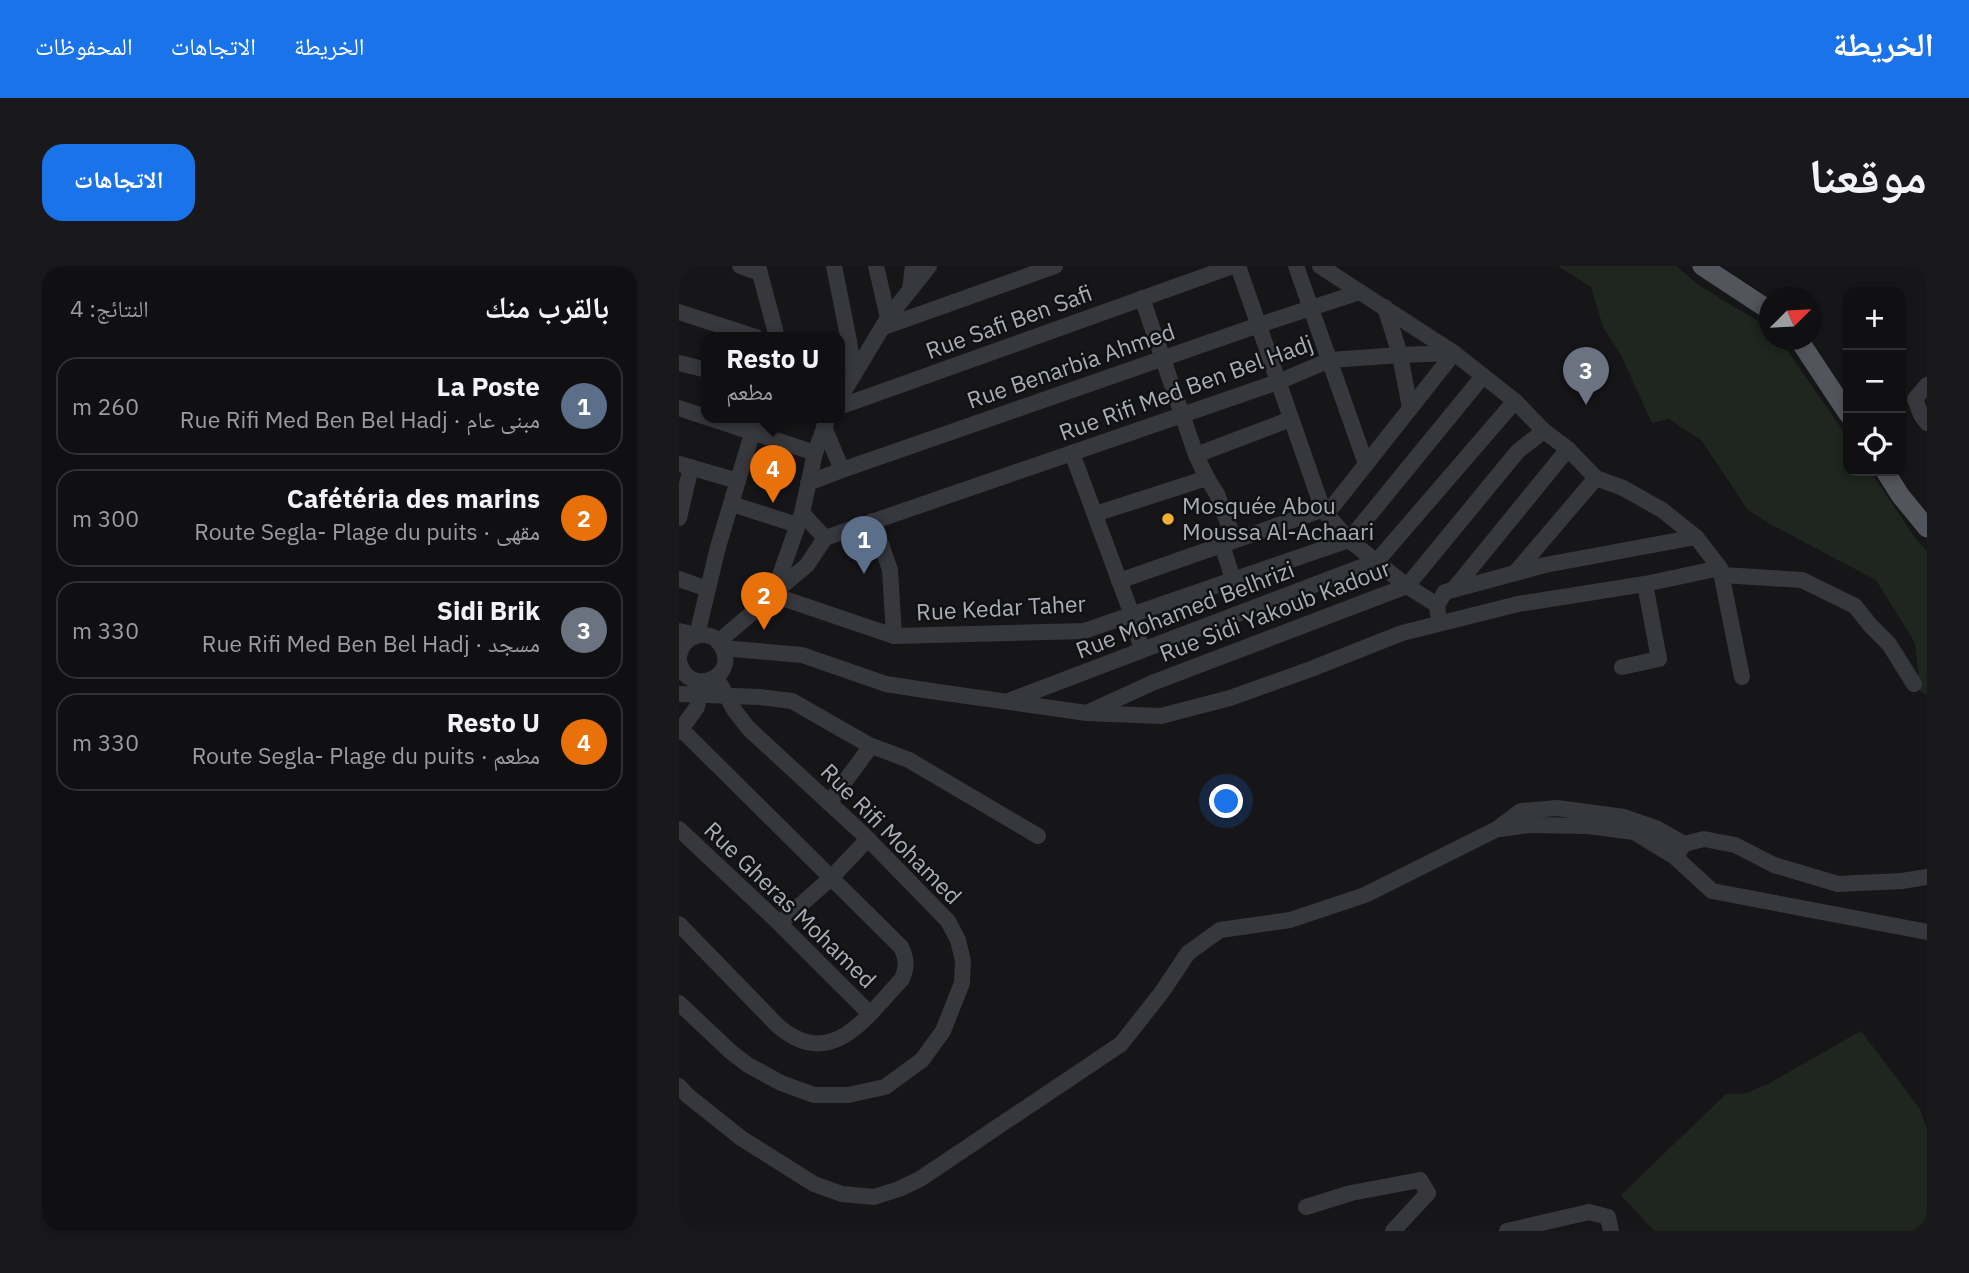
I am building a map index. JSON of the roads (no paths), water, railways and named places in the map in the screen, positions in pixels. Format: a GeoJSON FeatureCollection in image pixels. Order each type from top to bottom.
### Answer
{"type":"FeatureCollection","features":[{"type":"Feature","properties":{"kind":"main road"},"geometry":{"type":"LineString","coordinates":[[1702,266],[1759,303]]}},
{"type":"Feature","properties":{"kind":"main road"},"geometry":{"type":"LineString","coordinates":[[1805,350],[1847,413]]}},
{"type":"Feature","properties":{"kind":"main road"},"geometry":{"type":"LineString","coordinates":[[1888,476],[1927,528]]}},
{"type":"Feature","properties":{"kind":"street"},"geometry":{"type":"LineString","coordinates":[[740,266],[759,269],[776,332]]}},
{"type":"Feature","properties":{"kind":"street"},"geometry":{"type":"LineString","coordinates":[[834,266],[854,375]]}},
{"type":"Feature","properties":{"kind":"street"},"geometry":{"type":"LineString","coordinates":[[876,266],[886,323]]}},
{"type":"Feature","properties":{"kind":"street"},"geometry":{"type":"LineString","coordinates":[[910,290],[913,266]]}},
{"type":"Feature","properties":{"kind":"street"},"geometry":{"type":"LineString","coordinates":[[845,389],[886,323],[929,266]]}},
{"type":"Feature","properties":{"kind":"street"},"geometry":{"type":"LineString","coordinates":[[886,323],[1055,266]]}},
{"type":"Feature","properties":{"kind":"street"},"geometry":{"type":"LineString","coordinates":[[1236,266],[1322,510],[1349,540],[1407,586],[1437,605]]}},
{"type":"Feature","properties":{"kind":"street","name":"Rue Safi Ben Safi"},"geometry":{"type":"LineString","coordinates":[[845,405],[1236,266]]}},
{"type":"Feature","properties":{"kind":"street"},"geometry":{"type":"LineString","coordinates":[[1296,266],[1366,464]]}},
{"type":"Feature","properties":{"kind":"street"},"geometry":{"type":"LineString","coordinates":[[1320,266],[1454,353],[1514,401],[1596,478],[1623,488],[1662,510],[1696,537],[1722,576],[1742,677]]}},
{"type":"Feature","properties":{"kind":"street","name":"Rue Benarbia Ahmed"},"geometry":{"type":"LineString","coordinates":[[808,483],[1360,292]]}},
{"type":"Feature","properties":{"kind":"street"},"geometry":{"type":"LineString","coordinates":[[1142,298],[1196,455],[1217,494],[1233,580]]}},
{"type":"Feature","properties":{"kind":"street"},"geometry":{"type":"LineString","coordinates":[[1385,307],[1400,355],[1410,408]]}},
{"type":"Feature","properties":{"kind":"street"},"geometry":{"type":"LineString","coordinates":[[679,312],[741,332]]}},
{"type":"Feature","properties":{"kind":"street"},"geometry":{"type":"LineString","coordinates":[[1119,581],[1333,506],[1454,353]]}},
{"type":"Feature","properties":{"kind":"street","name":"Rue Rifi Med Ben Bel Hadj"},"geometry":{"type":"LineString","coordinates":[[825,538],[1278,382],[1330,360],[1454,353]]}},
{"type":"Feature","properties":{"kind":"street"},"geometry":{"type":"LineString","coordinates":[[679,363],[701,369]]}},
{"type":"Feature","properties":{"kind":"street"},"geometry":{"type":"LineString","coordinates":[[1349,540],[1483,376]]}},
{"type":"Feature","properties":{"kind":"street"},"geometry":{"type":"LineString","coordinates":[[1927,385],[1915,399],[1927,423]]}},
{"type":"Feature","properties":{"kind":"street","name":"Rue Mohamed Belhrizi"},"geometry":{"type":"LineString","coordinates":[[1007,701],[1377,561],[1514,401]]}},
{"type":"Feature","properties":{"kind":"street"},"geometry":{"type":"LineString","coordinates":[[679,408],[701,413]]}},
{"type":"Feature","properties":{"kind":"street"},"geometry":{"type":"LineString","coordinates":[[1196,455],[1291,419]]}},
{"type":"Feature","properties":{"kind":"street"},"geometry":{"type":"LineString","coordinates":[[826,423],[842,470]]}},
{"type":"Feature","properties":{"kind":"street"},"geometry":{"type":"LineString","coordinates":[[773,595],[800,519],[815,453],[826,423]]}},
{"type":"Feature","properties":{"kind":"street"},"geometry":{"type":"LineString","coordinates":[[697,635],[718,547],[754,425],[815,453]]}},
{"type":"Feature","properties":{"kind":"street","name":"Rue Sidi Yakoub Kadour"},"geometry":{"type":"LineString","coordinates":[[1087,713],[1152,683],[1407,586],[1518,451],[1544,431]]}},
{"type":"Feature","properties":{"kind":"street"},"geometry":{"type":"LineString","coordinates":[[1453,590],[1568,449]]}},
{"type":"Feature","properties":{"kind":"street"},"geometry":{"type":"LineString","coordinates":[[1072,453],[1132,615],[1142,650]]}},
{"type":"Feature","properties":{"kind":"street"},"geometry":{"type":"LineString","coordinates":[[679,518],[685,466],[738,481]]}},
{"type":"Feature","properties":{"kind":"street"},"geometry":{"type":"LineString","coordinates":[[1095,514],[1207,478]]}},
{"type":"Feature","properties":{"kind":"street"},"geometry":{"type":"LineString","coordinates":[[1515,573],[1596,478]]}},
{"type":"Feature","properties":{"kind":"street"},"geometry":{"type":"LineString","coordinates":[[721,645],[807,565],[825,538],[800,519],[732,504]]}},
{"type":"Feature","properties":{"kind":"street"},"geometry":{"type":"LineString","coordinates":[[873,522],[890,570],[894,636]]}},
{"type":"Feature","properties":{"kind":"street"},"geometry":{"type":"LineString","coordinates":[[1438,624],[1437,605],[1445,592],[1545,565],[1696,537]]}},
{"type":"Feature","properties":{"kind":"street","name":"Rue Kedar Taher"},"geometry":{"type":"LineString","coordinates":[[773,595],[894,636],[1084,631],[1349,540]]}},
{"type":"Feature","properties":{"kind":"street"},"geometry":{"type":"LineString","coordinates":[[721,645],[801,655],[886,684],[1087,713],[1161,716],[1230,698],[1402,633],[1518,604],[1645,584],[1722,576],[1802,580],[1856,606],[1889,644],[1914,684]]}},
{"type":"Feature","properties":{"kind":"street"},"geometry":{"type":"LineString","coordinates":[[679,579],[708,589]]}},
{"type":"Feature","properties":{"kind":"street"},"geometry":{"type":"LineString","coordinates":[[1622,667],[1659,659],[1645,584]]}},
{"type":"Feature","properties":{"kind":"street"},"geometry":{"type":"LineString","coordinates":[[679,631],[711,636],[721,645],[725,654],[723,670],[706,685],[679,694]]}},
{"type":"Feature","properties":{"kind":"street"},"geometry":{"type":"LineString","coordinates":[[697,635],[684,644],[680,668],[706,685]]}},
{"type":"Feature","properties":{"kind":"street"},"geometry":{"type":"LineString","coordinates":[[679,924],[778,1026],[792,1037],[809,1044],[827,1043],[843,1037],[902,979],[905,971],[905,955],[901,947],[680,730],[694,713],[706,685]]}},
{"type":"Feature","properties":{"kind":"street","name":"Rue Rifi Mohamed"},"geometry":{"type":"LineString","coordinates":[[681,1006],[748,1065],[781,1083],[814,1095],[848,1095],[885,1087],[922,1060],[943,1031],[962,983],[963,961],[958,940],[948,922],[868,839],[748,728],[726,697],[706,685]]}},
{"type":"Feature","properties":{"kind":"street"},"geometry":{"type":"LineString","coordinates":[[726,697],[792,701],[871,746],[909,760],[1038,836]]}},
{"type":"Feature","properties":{"kind":"street"},"geometry":{"type":"LineString","coordinates":[[829,803],[871,746]]}},
{"type":"Feature","properties":{"kind":"street"},"geometry":{"type":"LineString","coordinates":[[682,1091],[741,1138],[814,1184],[842,1194],[874,1197],[899,1189],[919,1179],[1121,1044],[1163,992],[1188,953],[1220,930],[1290,920],[1365,895],[1497,829],[1530,825],[1588,826],[1634,832],[1679,851],[1712,891],[1927,932]]}},
{"type":"Feature","properties":{"kind":"street","name":"Rue Gheras Mohamed"},"geometry":{"type":"LineString","coordinates":[[679,829],[780,923],[869,1013]]}},
{"type":"Feature","properties":{"kind":"street"},"geometry":{"type":"LineString","coordinates":[[780,923],[831,878],[868,839]]}},
{"type":"Feature","properties":{"kind":"street"},"geometry":{"type":"LineString","coordinates":[[1679,851],[1704,839],[1735,845],[1774,865],[1838,884],[1927,877]]}},
{"type":"Feature","properties":{"kind":"street"},"geometry":{"type":"LineString","coordinates":[[1306,1207],[1351,1193],[1420,1180],[1428,1193],[1393,1231]]}},
{"type":"Feature","properties":{"kind":"street"},"geometry":{"type":"LineString","coordinates":[[1507,1231],[1589,1212],[1608,1217],[1611,1231]]}},
{"type":"Feature","properties":{"kind":"place","name":"Sidi Brik"},"geometry":{"type":"Point","coordinates":[1586,405]}},
{"type":"Feature","properties":{"kind":"place","name":"Resto U"},"geometry":{"type":"Point","coordinates":[773,503]}},
{"type":"Feature","properties":{"kind":"place","name":"Mosquée Abou Moussa Al-Achaari"},"geometry":{"type":"Point","coordinates":[1168,519]}},
{"type":"Feature","properties":{"kind":"place","name":"La Poste"},"geometry":{"type":"Point","coordinates":[864,574]}},
{"type":"Feature","properties":{"kind":"place","name":"Cafétéria des marins"},"geometry":{"type":"Point","coordinates":[764,630]}}]}
